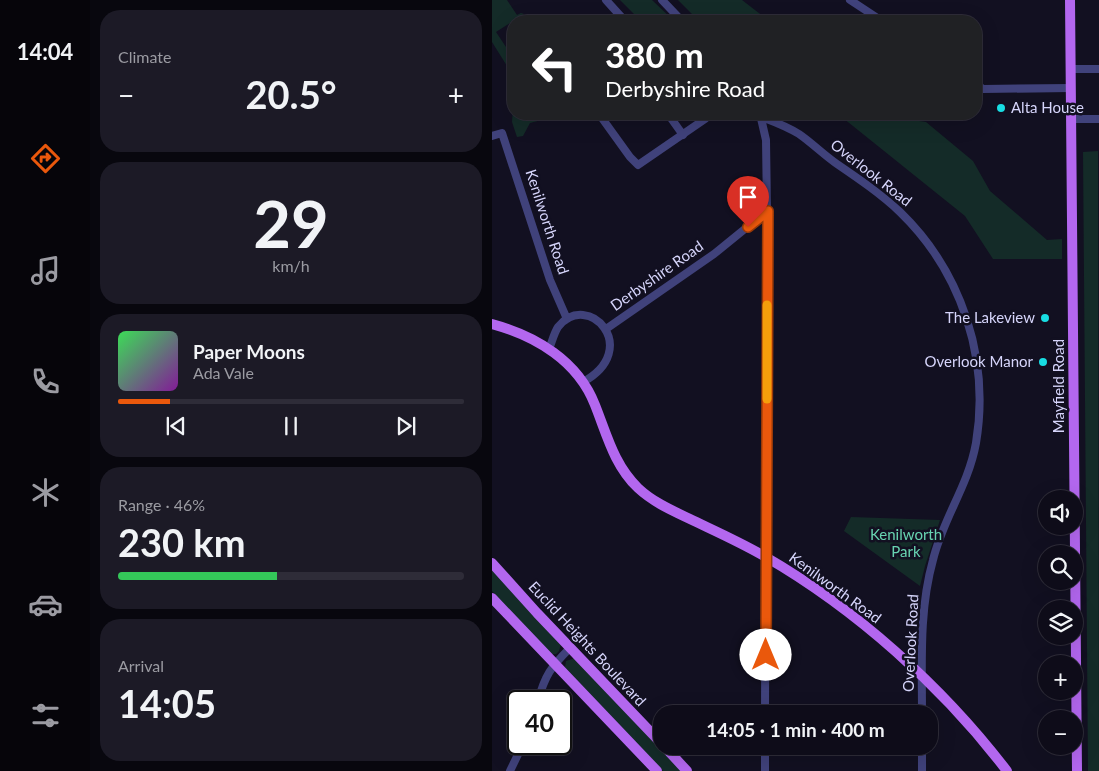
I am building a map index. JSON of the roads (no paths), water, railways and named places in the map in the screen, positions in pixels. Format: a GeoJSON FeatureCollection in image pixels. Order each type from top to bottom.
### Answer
{"type":"FeatureCollection","features":[{"type":"Feature","properties":{"kind":"main road","name":"Mayfield Road"},"geometry":{"type":"LineString","coordinates":[[1070,0],[1077,771]]}},
{"type":"Feature","properties":{"kind":"main road"},"geometry":{"type":"LineString","coordinates":[[492,324],[523,334],[550,349],[583,382]]}},
{"type":"Feature","properties":{"kind":"main road","name":"Kenilworth Road"},"geometry":{"type":"LineString","coordinates":[[583,382],[595,405],[619,466],[646,495],[664,507],[766,557],[836,604],[889,646],[922,677],[972,729],[1007,771]]}},
{"type":"Feature","properties":{"kind":"main road","name":"Euclid Heights Boulevard"},"geometry":{"type":"LineString","coordinates":[[492,563],[653,735]]}},
{"type":"Feature","properties":{"kind":"main road"},"geometry":{"type":"LineString","coordinates":[[492,598],[657,771]]}},
{"type":"Feature","properties":{"kind":"main road","name":"Euclid Heights Boulevard"},"geometry":{"type":"LineString","coordinates":[[673,755],[688,771]]}},
{"type":"Feature","properties":{"kind":"street"},"geometry":{"type":"LineString","coordinates":[[606,0],[620,15]]}},
{"type":"Feature","properties":{"kind":"street"},"geometry":{"type":"LineString","coordinates":[[662,0],[676,15]]}},
{"type":"Feature","properties":{"kind":"street"},"geometry":{"type":"LineString","coordinates":[[850,0],[873,15]]}},
{"type":"Feature","properties":{"kind":"street"},"geometry":{"type":"LineString","coordinates":[[1071,69],[1098,69]]}},
{"type":"Feature","properties":{"kind":"street"},"geometry":{"type":"LineString","coordinates":[[982,88],[1071,88]]}},
{"type":"Feature","properties":{"kind":"street"},"geometry":{"type":"LineString","coordinates":[[1072,119],[1098,119]]}},
{"type":"Feature","properties":{"kind":"street"},"geometry":{"type":"LineString","coordinates":[[603,120],[638,165],[703,120]]}},
{"type":"Feature","properties":{"kind":"street"},"geometry":{"type":"LineString","coordinates":[[672,120],[683,135]]}},
{"type":"Feature","properties":{"kind":"street"},"geometry":{"type":"LineString","coordinates":[[760,120],[766,140],[768,211],[765,705]]}},
{"type":"Feature","properties":{"kind":"street","name":"Overlook Road"},"geometry":{"type":"LineString","coordinates":[[770,120],[801,135],[874,189],[908,220],[940,260],[957,294],[972,337],[978,372],[980,400],[975,445],[967,479],[943,530],[932,560],[922,625],[922,705]]}},
{"type":"Feature","properties":{"kind":"street","name":"Kenilworth Road"},"geometry":{"type":"LineString","coordinates":[[492,136],[502,133],[550,280],[567,319]]}},
{"type":"Feature","properties":{"kind":"street","name":"Derbyshire Road"},"geometry":{"type":"LineString","coordinates":[[583,382],[602,370],[607,359],[610,343],[606,329],[714,254],[768,211]]}},
{"type":"Feature","properties":{"kind":"street"},"geometry":{"type":"LineString","coordinates":[[550,349],[557,329],[567,319],[580,315],[589,316],[597,320],[606,329]]}},
{"type":"Feature","properties":{"kind":"street"},"geometry":{"type":"LineString","coordinates":[[541,690],[544,679],[554,664],[570,648]]}},
{"type":"Feature","properties":{"kind":"street"},"geometry":{"type":"LineString","coordinates":[[510,771],[518,755]]}},
{"type":"Feature","properties":{"kind":"street"},"geometry":{"type":"LineString","coordinates":[[765,755],[765,771]]}},
{"type":"Feature","properties":{"kind":"street"},"geometry":{"type":"LineString","coordinates":[[922,755],[922,771]]}},
{"type":"Feature","properties":{"kind":"place","name":"Alta House"},"geometry":{"type":"Point","coordinates":[1001,108]}},
{"type":"Feature","properties":{"kind":"place","name":"The Lakeview"},"geometry":{"type":"Point","coordinates":[1045,318]}},
{"type":"Feature","properties":{"kind":"place","name":"Overlook Manor"},"geometry":{"type":"Point","coordinates":[1043,362]}},
{"type":"Feature","properties":{"kind":"park label","name":"Kenilworth Park"},"geometry":{"type":"Point","coordinates":[906,544]}}]}
